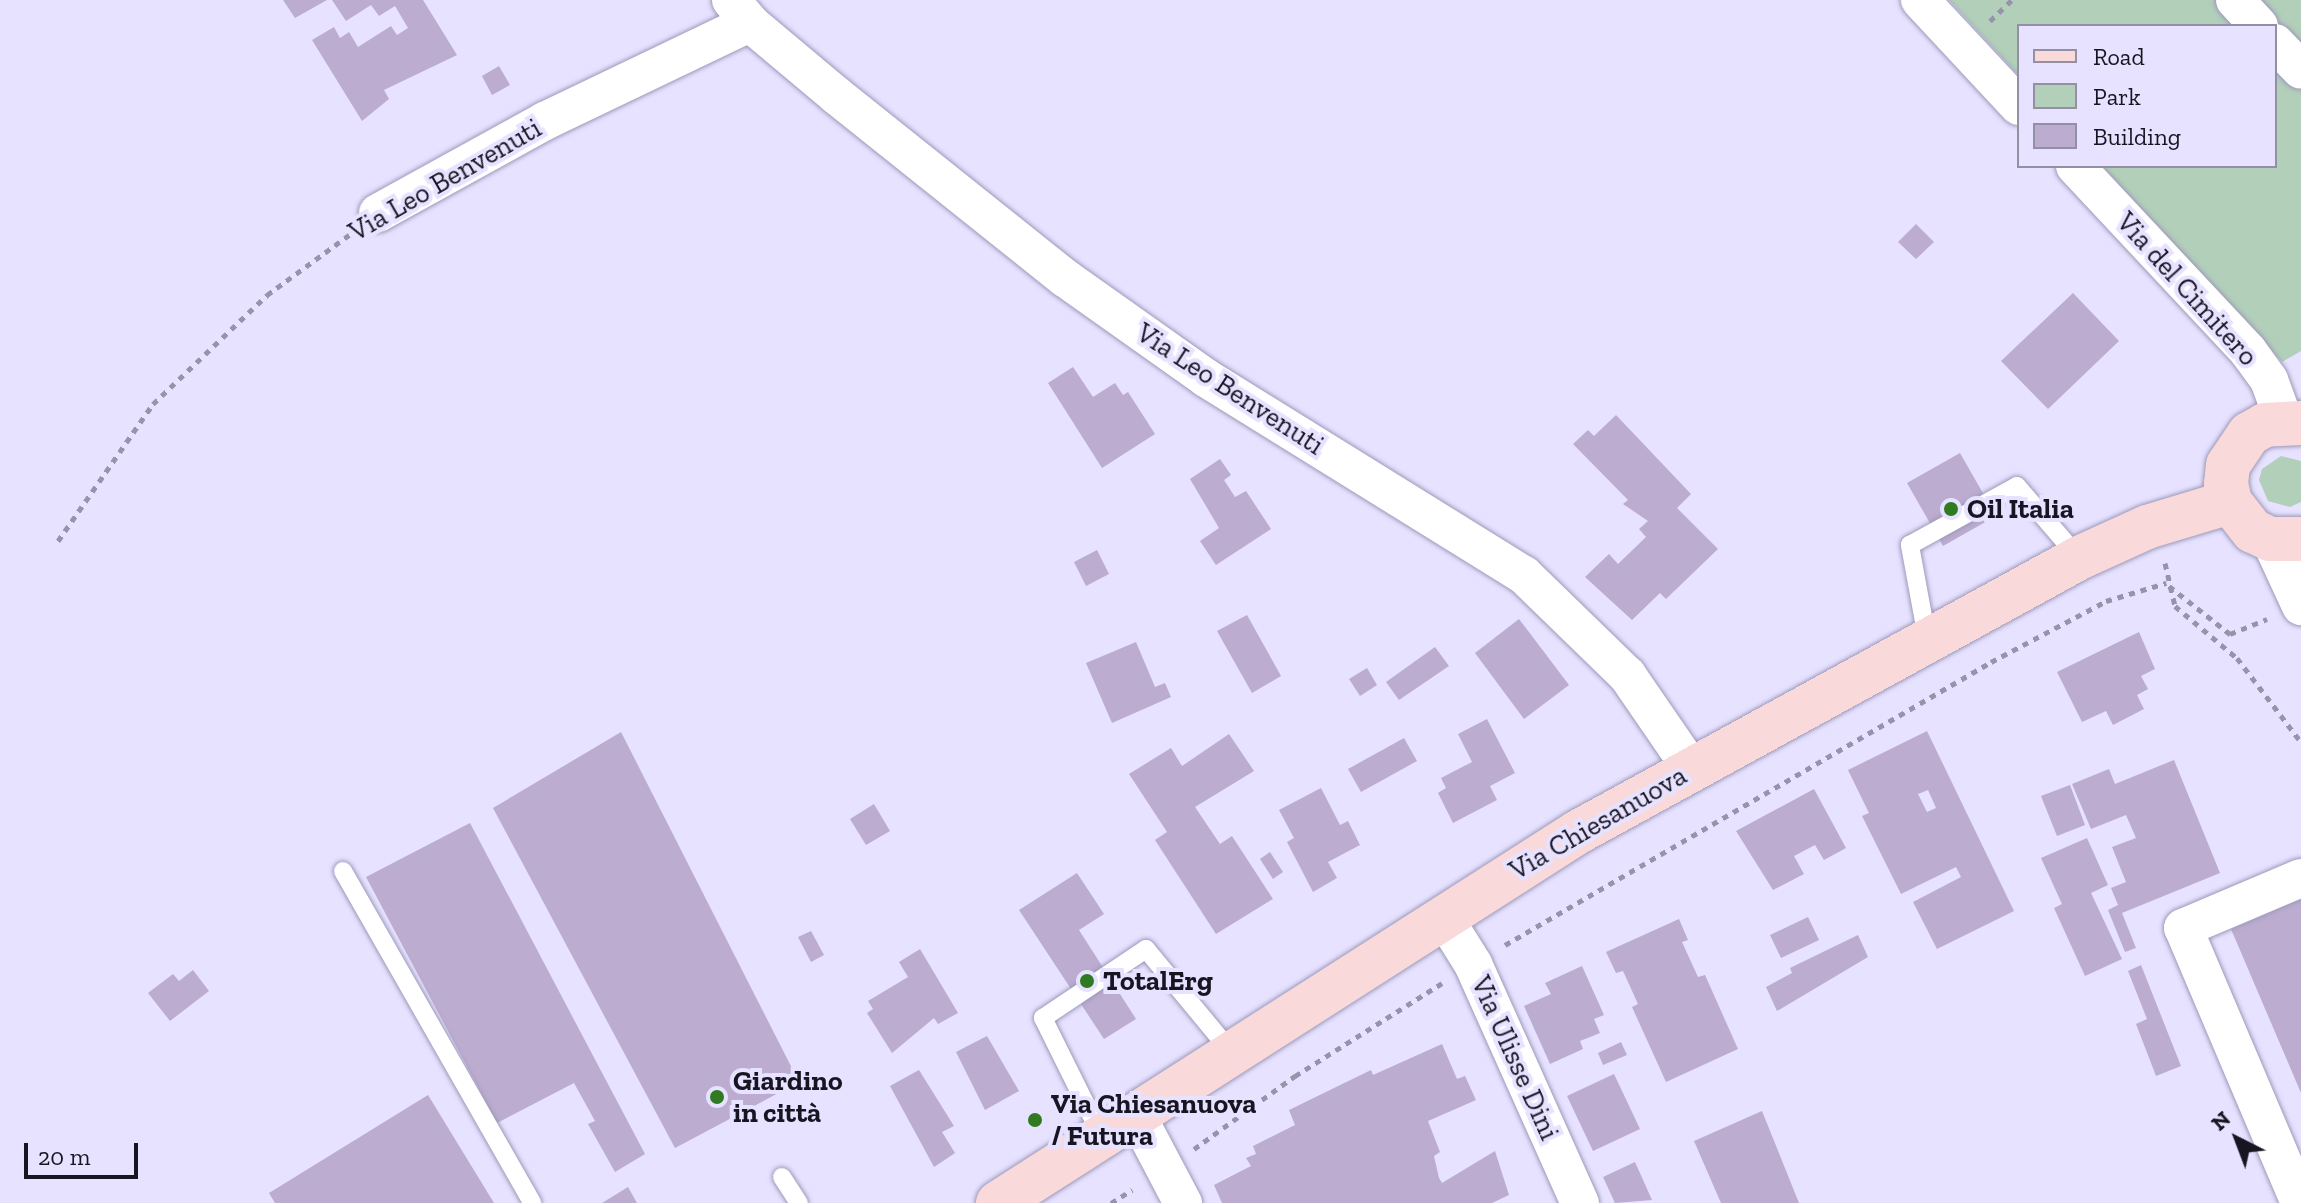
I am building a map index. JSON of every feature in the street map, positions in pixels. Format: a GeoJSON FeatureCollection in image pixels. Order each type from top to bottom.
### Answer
{"type":"FeatureCollection","features":[{"type":"Feature","properties":{"kind":"main road"},"geometry":{"type":"LineString","coordinates":[[2286,539],[2253,531],[2230,502],[2228,465],[2236,448],[2265,425],[2292,422]]}},
{"type":"Feature","properties":{"kind":"main road","name":"Via Chiesanuova"},"geometry":{"type":"LineString","coordinates":[[998,1203],[1443,916],[1691,768],[2079,558],[2147,527],[2230,502]]}},
{"type":"Feature","properties":{"kind":"street"},"geometry":{"type":"LineString","coordinates":[[1920,0],[2017,104]]}},
{"type":"Feature","properties":{"kind":"street"},"geometry":{"type":"LineString","coordinates":[[2235,0],[2257,24]]}},
{"type":"Feature","properties":{"kind":"street","name":"Via Leo Benvenuti"},"geometry":{"type":"LineString","coordinates":[[378,213],[740,11],[1065,278],[1206,378],[1524,575],[1627,675],[1691,768]]}},
{"type":"Feature","properties":{"kind":"street"},"geometry":{"type":"LineString","coordinates":[[2277,45],[2301,70]]}},
{"type":"Feature","properties":{"kind":"street","name":"Via del Cimitero"},"geometry":{"type":"LineString","coordinates":[[2077,168],[2248,351],[2269,380],[2292,422]]}},
{"type":"Feature","properties":{"kind":"street"},"geometry":{"type":"LineString","coordinates":[[2286,539],[2286,612]]}},
{"type":"Feature","properties":{"kind":"street"},"geometry":{"type":"LineString","coordinates":[[2300,1203],[2183,928],[2301,878]]}},
{"type":"Feature","properties":{"kind":"street","name":"Via Ulisse Dini"},"geometry":{"type":"LineString","coordinates":[[1443,916],[1473,964],[1580,1203]]}},
{"type":"Feature","properties":{"kind":"street"},"geometry":{"type":"LineString","coordinates":[[1119,1125],[1183,1203]]}},
{"type":"Feature","properties":{"kind":"lane"},"geometry":{"type":"LineString","coordinates":[[1927,638],[1910,545],[2017,486],[2079,558]]}},
{"type":"Feature","properties":{"kind":"lane"},"geometry":{"type":"LineString","coordinates":[[343,871],[532,1203]]}},
{"type":"Feature","properties":{"kind":"lane"},"geometry":{"type":"LineString","coordinates":[[1119,1125],[1043,1018],[1146,949],[1232,1053]]}},
{"type":"Feature","properties":{"kind":"lane"},"geometry":{"type":"LineString","coordinates":[[782,1177],[799,1203]]}},
{"type":"Feature","properties":{"kind":"path","name":"Via Leo Benvenuti"},"geometry":{"type":"LineString","coordinates":[[58,541],[153,404],[267,295],[378,213]]}},
{"type":"Feature","properties":{"kind":"path"},"geometry":{"type":"LineString","coordinates":[[2165,563],[2166,583],[2175,606],[2237,658],[2301,742]]}},
{"type":"Feature","properties":{"kind":"path"},"geometry":{"type":"LineString","coordinates":[[2166,583],[2230,634],[2286,612]]}},
{"type":"Feature","properties":{"kind":"path"},"geometry":{"type":"LineString","coordinates":[[1500,948],[1991,662],[2106,601],[2166,583]]}},
{"type":"Feature","properties":{"kind":"path"},"geometry":{"type":"LineString","coordinates":[[1193,1150],[1295,1076],[1433,989]]}},
{"type":"Feature","properties":{"kind":"path"},"geometry":{"type":"LineString","coordinates":[[1111,1203],[1143,1183]]}},
{"type":"Feature","properties":{"kind":"green space"},"geometry":{"type":"Polygon","coordinates":[[[1949,0],[2301,0],[2301,351],[2282,362],[2104,168],[2277,168],[2277,24],[2017,24],[2017,74],[1949,0]]]}},
{"type":"Feature","properties":{"kind":"green space"},"geometry":{"type":"Polygon","coordinates":[[[2281,456],[2301,461],[2301,502],[2290,507],[2268,501],[2259,480],[2262,469],[2281,456]]]}},
{"type":"Feature","properties":{"kind":"building"},"geometry":{"type":"Polygon","coordinates":[[[283,0],[327,0],[295,18],[283,0]]]}},
{"type":"Feature","properties":{"kind":"building"},"geometry":{"type":"Polygon","coordinates":[[[332,0],[423,0],[457,55],[384,90],[389,99],[362,121],[312,40],[334,27],[340,38],[349,32],[358,47],[391,26],[397,35],[408,28],[395,6],[379,16],[371,5],[346,21],[332,0]]]}},
{"type":"Feature","properties":{"kind":"building"},"geometry":{"type":"Polygon","coordinates":[[[499,66],[510,85],[492,95],[482,76],[499,66]]]}},
{"type":"Feature","properties":{"kind":"building"},"geometry":{"type":"Polygon","coordinates":[[[1916,224],[1934,242],[1916,259],[1898,242],[1916,224]]]}},
{"type":"Feature","properties":{"kind":"building"},"geometry":{"type":"Polygon","coordinates":[[[2073,293],[2119,341],[2048,409],[2001,361],[2073,293]]]}},
{"type":"Feature","properties":{"kind":"building"},"geometry":{"type":"Polygon","coordinates":[[[1073,367],[1093,397],[1115,383],[1123,395],[1128,392],[1155,434],[1102,468],[1048,383],[1073,367]]]}},
{"type":"Feature","properties":{"kind":"building"},"geometry":{"type":"Polygon","coordinates":[[[1616,415],[1691,494],[1677,508],[1718,549],[1666,599],[1660,593],[1632,620],[1585,577],[1609,554],[1618,564],[1646,537],[1639,529],[1648,521],[1623,504],[1628,500],[1573,444],[1588,430],[1594,436],[1616,415]]]}},
{"type":"Feature","properties":{"kind":"building"},"geometry":{"type":"Polygon","coordinates":[[[1960,453],[1996,516],[1943,546],[1907,483],[1960,453]]]}},
{"type":"Feature","properties":{"kind":"building"},"geometry":{"type":"Polygon","coordinates":[[[1220,459],[1231,475],[1224,480],[1235,497],[1246,491],[1271,529],[1216,565],[1200,541],[1219,528],[1190,479],[1220,459]]]}},
{"type":"Feature","properties":{"kind":"building"},"geometry":{"type":"Polygon","coordinates":[[[1097,550],[1109,574],[1086,586],[1074,562],[1097,550]]]}},
{"type":"Feature","properties":{"kind":"building"},"geometry":{"type":"Polygon","coordinates":[[[1247,615],[1281,676],[1252,693],[1217,631],[1247,615]]]}},
{"type":"Feature","properties":{"kind":"building"},"geometry":{"type":"Polygon","coordinates":[[[1519,619],[1569,685],[1524,719],[1475,653],[1519,619]]]}},
{"type":"Feature","properties":{"kind":"building"},"geometry":{"type":"Polygon","coordinates":[[[2139,632],[2155,669],[2141,676],[2148,689],[2137,695],[2144,709],[2113,725],[2106,711],[2082,722],[2057,672],[2139,632]]]}},
{"type":"Feature","properties":{"kind":"building"},"geometry":{"type":"Polygon","coordinates":[[[1136,642],[1155,687],[1165,683],[1171,697],[1112,723],[1086,663],[1136,642]]]}},
{"type":"Feature","properties":{"kind":"building"},"geometry":{"type":"Polygon","coordinates":[[[1435,647],[1449,666],[1399,700],[1386,682],[1435,647]]]}},
{"type":"Feature","properties":{"kind":"building"},"geometry":{"type":"Polygon","coordinates":[[[1367,668],[1377,685],[1360,696],[1349,679],[1367,668]]]}},
{"type":"Feature","properties":{"kind":"building"},"geometry":{"type":"Polygon","coordinates":[[[1487,719],[1515,773],[1490,786],[1497,800],[1453,823],[1438,793],[1446,788],[1441,778],[1472,762],[1458,734],[1487,719]]]}},
{"type":"Feature","properties":{"kind":"building"},"geometry":{"type":"Polygon","coordinates":[[[1927,731],[2014,911],[1937,949],[1913,902],[1961,877],[1956,867],[1901,894],[1862,816],[1869,813],[1848,770],[1927,731]],[[1928,790],[1918,794],[1927,812],[1936,808],[1928,790]]]}},
{"type":"Feature","properties":{"kind":"building"},"geometry":{"type":"Polygon","coordinates":[[[621,732],[799,1082],[675,1148],[493,808],[621,732]]]}},
{"type":"Feature","properties":{"kind":"building"},"geometry":{"type":"Polygon","coordinates":[[[1229,734],[1254,771],[1195,807],[1220,844],[1232,836],[1273,899],[1216,934],[1155,840],[1167,832],[1129,774],[1171,748],[1182,766],[1229,734]]]}},
{"type":"Feature","properties":{"kind":"building"},"geometry":{"type":"Polygon","coordinates":[[[1404,738],[1417,761],[1361,792],[1348,769],[1404,738]]]}},
{"type":"Feature","properties":{"kind":"building"},"geometry":{"type":"Polygon","coordinates":[[[2174,760],[2220,873],[2122,913],[2136,948],[2125,952],[2108,910],[2118,905],[2111,888],[2126,882],[2112,847],[2136,838],[2126,815],[2091,829],[2072,784],[2109,769],[2115,784],[2174,760]]]}},
{"type":"Feature","properties":{"kind":"building"},"geometry":{"type":"Polygon","coordinates":[[[2070,785],[2085,825],[2057,836],[2041,796],[2070,785]]]}},
{"type":"Feature","properties":{"kind":"building"},"geometry":{"type":"Polygon","coordinates":[[[1321,788],[1340,825],[1348,821],[1360,845],[1328,862],[1337,878],[1313,892],[1287,842],[1294,838],[1279,810],[1321,788]]]}},
{"type":"Feature","properties":{"kind":"building"},"geometry":{"type":"Polygon","coordinates":[[[1814,789],[1846,848],[1824,860],[1815,845],[1794,856],[1804,874],[1773,890],[1736,831],[1814,789]]]}},
{"type":"Feature","properties":{"kind":"building"},"geometry":{"type":"Polygon","coordinates":[[[874,804],[890,831],[866,845],[850,819],[874,804]]]}},
{"type":"Feature","properties":{"kind":"building"},"geometry":{"type":"Polygon","coordinates":[[[470,823],[645,1154],[615,1172],[588,1124],[595,1121],[574,1083],[497,1123],[366,877],[470,823]]]}},
{"type":"Feature","properties":{"kind":"building"},"geometry":{"type":"Polygon","coordinates":[[[2087,838],[2108,885],[2091,893],[2122,959],[2085,976],[2054,908],[2062,904],[2041,858],[2087,838]]]}},
{"type":"Feature","properties":{"kind":"building"},"geometry":{"type":"Polygon","coordinates":[[[1270,852],[1283,872],[1273,879],[1260,859],[1270,852]]]}},
{"type":"Feature","properties":{"kind":"building"},"geometry":{"type":"Polygon","coordinates":[[[1077,873],[1104,914],[1079,930],[1136,1019],[1104,1039],[1019,910],[1077,873]]]}},
{"type":"Feature","properties":{"kind":"building"},"geometry":{"type":"Polygon","coordinates":[[[2301,899],[2301,1093],[2231,929],[2301,899]]]}},
{"type":"Feature","properties":{"kind":"building"},"geometry":{"type":"Polygon","coordinates":[[[1808,917],[1819,940],[1781,958],[1770,935],[1808,917]]]}},
{"type":"Feature","properties":{"kind":"building"},"geometry":{"type":"Polygon","coordinates":[[[1679,919],[1688,940],[1682,942],[1698,977],[1705,975],[1738,1049],[1666,1082],[1632,1007],[1638,1004],[1623,971],[1616,973],[1606,952],[1679,919]]]}},
{"type":"Feature","properties":{"kind":"building"},"geometry":{"type":"Polygon","coordinates":[[[811,931],[824,955],[811,962],[798,937],[811,931]]]}},
{"type":"Feature","properties":{"kind":"building"},"geometry":{"type":"Polygon","coordinates":[[[1858,935],[1868,957],[1777,1011],[1766,987],[1792,973],[1790,968],[1858,935]]]}},
{"type":"Feature","properties":{"kind":"building"},"geometry":{"type":"Polygon","coordinates":[[[920,949],[958,1013],[938,1024],[934,1018],[892,1053],[867,1013],[873,1009],[868,1001],[908,977],[899,962],[920,949]]]}},
{"type":"Feature","properties":{"kind":"building"},"geometry":{"type":"Polygon","coordinates":[[[2141,965],[2181,1066],[2156,1076],[2136,1024],[2147,1019],[2128,971],[2141,965]]]}},
{"type":"Feature","properties":{"kind":"building"},"geometry":{"type":"Polygon","coordinates":[[[1582,966],[1604,1015],[1594,1019],[1600,1033],[1580,1041],[1583,1049],[1550,1064],[1524,1006],[1551,994],[1545,983],[1582,966]]]}},
{"type":"Feature","properties":{"kind":"building"},"geometry":{"type":"Polygon","coordinates":[[[193,970],[209,991],[170,1021],[148,993],[173,974],[179,981],[193,970]]]}},
{"type":"Feature","properties":{"kind":"building"},"geometry":{"type":"Polygon","coordinates":[[[987,1036],[1019,1091],[985,1110],[956,1052],[987,1036]]]}},
{"type":"Feature","properties":{"kind":"building"},"geometry":{"type":"Polygon","coordinates":[[[1621,1042],[1627,1055],[1603,1065],[1598,1053],[1621,1042]]]}},
{"type":"Feature","properties":{"kind":"building"},"geometry":{"type":"Polygon","coordinates":[[[1442,1044],[1457,1079],[1465,1076],[1476,1100],[1428,1121],[1440,1152],[1434,1156],[1439,1178],[1442,1183],[1495,1151],[1509,1195],[1492,1203],[1222,1203],[1214,1185],[1251,1166],[1246,1158],[1256,1154],[1253,1146],[1295,1125],[1289,1110],[1371,1070],[1373,1075],[1442,1044]]]}},
{"type":"Feature","properties":{"kind":"building"},"geometry":{"type":"Polygon","coordinates":[[[919,1070],[954,1126],[942,1132],[955,1153],[934,1167],[890,1086],[919,1070]]]}},
{"type":"Feature","properties":{"kind":"building"},"geometry":{"type":"Polygon","coordinates":[[[1614,1074],[1640,1129],[1593,1151],[1567,1096],[1614,1074]]]}},
{"type":"Feature","properties":{"kind":"building"},"geometry":{"type":"Polygon","coordinates":[[[428,1095],[494,1203],[275,1203],[269,1193],[428,1095]]]}},
{"type":"Feature","properties":{"kind":"building"},"geometry":{"type":"Polygon","coordinates":[[[1762,1111],[1799,1203],[1721,1203],[1694,1141],[1762,1111]]]}},
{"type":"Feature","properties":{"kind":"building"},"geometry":{"type":"Polygon","coordinates":[[[1635,1162],[1652,1200],[1615,1203],[1603,1177],[1635,1162]]]}},
{"type":"Feature","properties":{"kind":"building"},"geometry":{"type":"Polygon","coordinates":[[[628,1187],[637,1203],[602,1203],[628,1187]]]}},
{"type":"Feature","properties":{"kind":"place","name":"Oil Italia"},"geometry":{"type":"Point","coordinates":[1951,509]}},
{"type":"Feature","properties":{"kind":"place","name":"TotalErg"},"geometry":{"type":"Point","coordinates":[1087,981]}},
{"type":"Feature","properties":{"kind":"place","name":"Giardino in città"},"geometry":{"type":"Point","coordinates":[717,1097]}},
{"type":"Feature","properties":{"kind":"place","name":"Via Chiesanuova / Futura"},"geometry":{"type":"Point","coordinates":[1035,1120]}}]}
